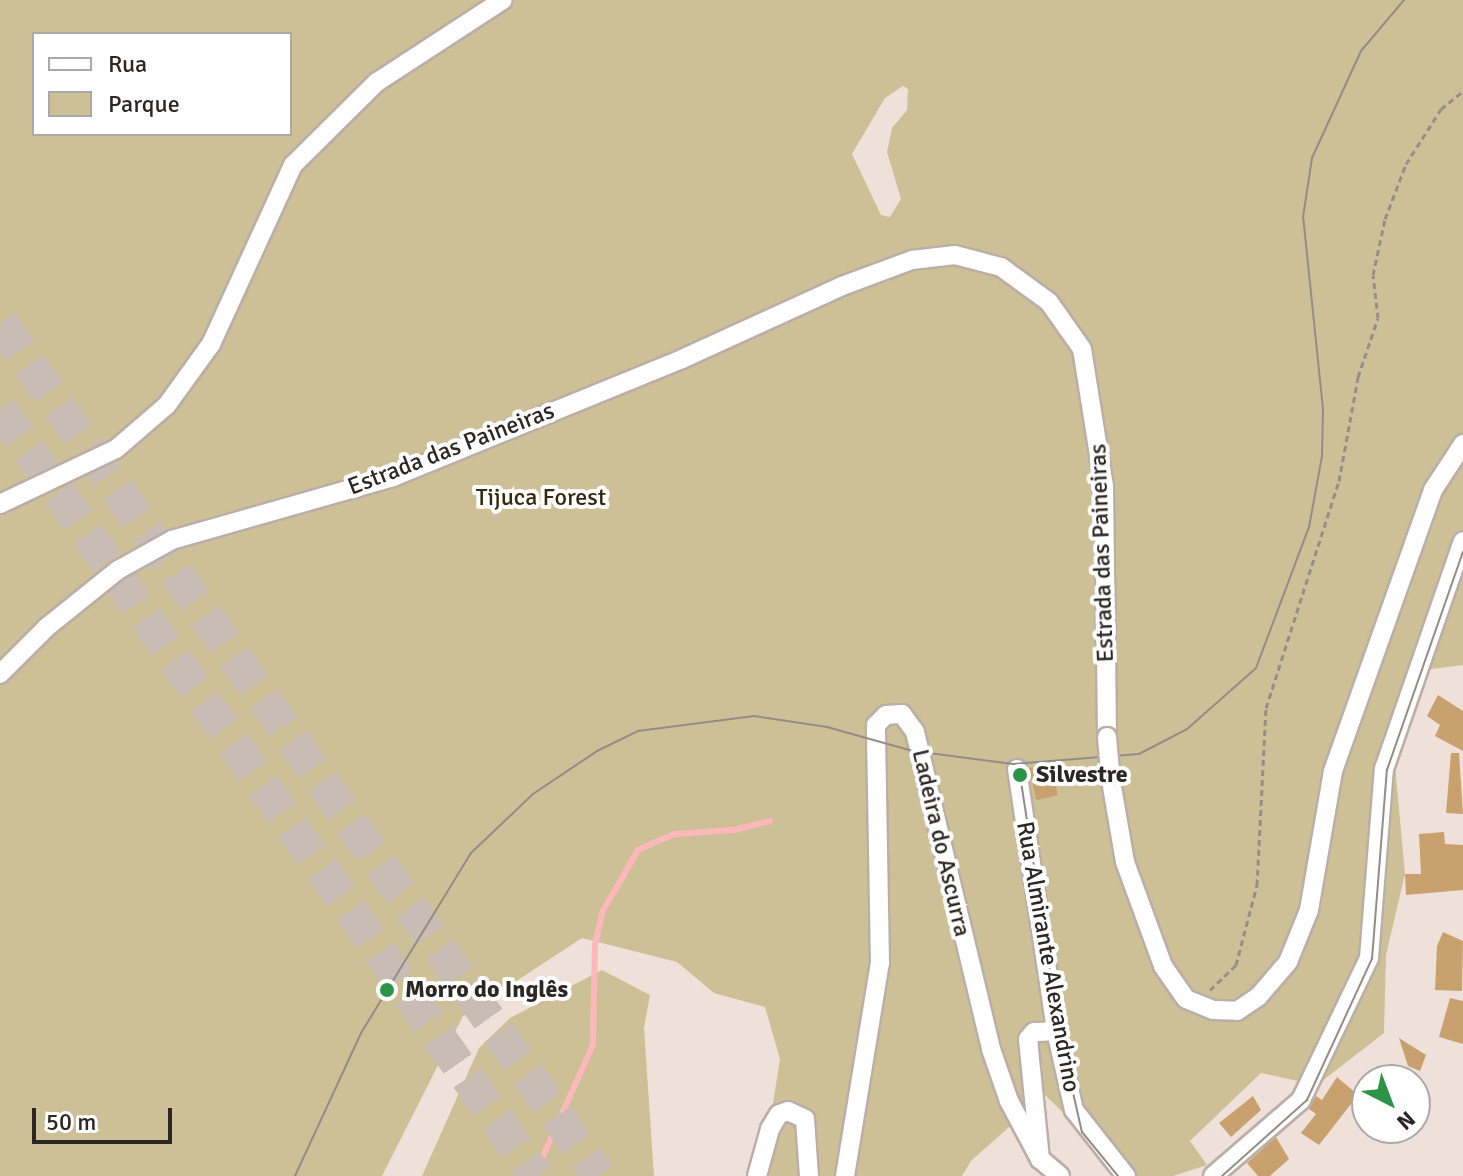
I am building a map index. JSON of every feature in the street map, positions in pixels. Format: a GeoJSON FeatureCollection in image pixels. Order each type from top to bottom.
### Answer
{"type":"FeatureCollection","features":[{"type":"Feature","properties":{"kind":"street"},"geometry":{"type":"LineString","coordinates":[[0,504],[116,449],[167,405],[211,344],[293,165],[377,82],[503,0]]}},
{"type":"Feature","properties":{"kind":"street","name":"Estrada das Paineiras"},"geometry":{"type":"LineString","coordinates":[[0,674],[47,627],[118,570],[172,540],[393,477],[682,359],[842,286],[912,260],[955,255],[1001,267],[1049,302],[1082,349],[1104,487],[1110,775],[1137,902],[1163,966],[1186,999],[1196,1004]]}},
{"type":"Feature","properties":{"kind":"street"},"geometry":{"type":"LineString","coordinates":[[1196,1004],[1237,1011],[1258,997],[1288,962],[1309,910],[1333,771],[1433,490],[1463,444]]}},
{"type":"Feature","properties":{"kind":"street"},"geometry":{"type":"LineString","coordinates":[[1213,1176],[1301,1100],[1369,958],[1384,769],[1463,541]]}},
{"type":"Feature","properties":{"kind":"street","name":"Ladeira do Ascurra"},"geometry":{"type":"LineString","coordinates":[[845,1176],[880,963],[876,725],[886,715],[902,714],[915,732],[991,1049],[1009,1101],[1040,1159]]}},
{"type":"Feature","properties":{"kind":"street","name":"Rua Almirante Alexandrino"},"geometry":{"type":"LineString","coordinates":[[1017,769],[1056,1031],[1074,1110],[1126,1176]]}},
{"type":"Feature","properties":{"kind":"street"},"geometry":{"type":"LineString","coordinates":[[1056,1031],[1034,1032],[1028,1039],[1040,1159],[1060,1176]]}},
{"type":"Feature","properties":{"kind":"street"},"geometry":{"type":"LineString","coordinates":[[757,1176],[770,1129],[779,1114],[788,1111],[805,1119],[809,1176]]}},
{"type":"Feature","properties":{"kind":"path"},"geometry":{"type":"LineString","coordinates":[[1196,1004],[1236,965],[1257,885],[1266,708],[1339,481],[1358,377],[1378,318],[1373,275],[1385,219],[1406,164],[1441,109],[1463,91]]}},
{"type":"Feature","properties":{"kind":"green space","name":"Tijuca Forest"},"geometry":{"type":"Polygon","coordinates":[[[0,0],[1463,0],[1463,665],[1424,670],[1394,754],[1405,874],[1386,955],[1384,1033],[1317,1085],[1261,1073],[1190,1141],[1207,1165],[1173,1176],[1128,1176],[1045,1095],[971,1161],[962,1176],[753,1176],[768,1135],[780,1059],[765,1007],[714,993],[677,962],[582,938],[463,1016],[382,1176],[0,1176],[0,0]],[[903,86],[885,98],[852,154],[881,215],[890,217],[901,199],[887,152],[892,128],[907,110],[908,89],[903,86]]]}},
{"type":"Feature","properties":{"kind":"green space"},"geometry":{"type":"Polygon","coordinates":[[[602,970],[650,995],[644,1028],[654,1176],[422,1176],[479,1048],[510,1018],[602,970]]]}},
{"type":"Feature","properties":{"kind":"building"},"geometry":{"type":"Polygon","coordinates":[[[1438,695],[1463,711],[1463,751],[1435,736],[1440,725],[1427,716],[1438,695]]]}},
{"type":"Feature","properties":{"kind":"building"},"geometry":{"type":"Polygon","coordinates":[[[1451,753],[1459,753],[1463,814],[1446,813],[1451,753]]]}},
{"type":"Feature","properties":{"kind":"building"},"geometry":{"type":"Polygon","coordinates":[[[1050,763],[1058,795],[1037,800],[1029,768],[1050,763]]]}},
{"type":"Feature","properties":{"kind":"building"},"geometry":{"type":"Polygon","coordinates":[[[1444,832],[1445,844],[1463,845],[1463,890],[1406,895],[1405,874],[1421,874],[1419,834],[1444,832]]]}},
{"type":"Feature","properties":{"kind":"building"},"geometry":{"type":"Polygon","coordinates":[[[1443,932],[1463,941],[1462,991],[1435,990],[1437,946],[1443,932]]]}},
{"type":"Feature","properties":{"kind":"building"},"geometry":{"type":"Polygon","coordinates":[[[1450,998],[1463,1001],[1463,1044],[1439,1037],[1450,998]]]}},
{"type":"Feature","properties":{"kind":"building"},"geometry":{"type":"Polygon","coordinates":[[[1399,1038],[1426,1055],[1423,1064],[1407,1064],[1399,1038]]]}},
{"type":"Feature","properties":{"kind":"building"},"geometry":{"type":"Polygon","coordinates":[[[1337,1077],[1351,1089],[1351,1104],[1319,1145],[1301,1133],[1316,1114],[1309,1109],[1316,1096],[1322,1100],[1337,1077]]]}},
{"type":"Feature","properties":{"kind":"building"},"geometry":{"type":"Polygon","coordinates":[[[1253,1096],[1261,1110],[1231,1137],[1219,1123],[1253,1096]]]}},
{"type":"Feature","properties":{"kind":"building"},"geometry":{"type":"Polygon","coordinates":[[[1276,1137],[1289,1159],[1270,1176],[1258,1176],[1247,1163],[1276,1137]]]}},
{"type":"Feature","properties":{"kind":"waterway"},"geometry":{"type":"LineString","coordinates":[[534,1176],[593,1045],[595,945],[603,911],[638,850],[674,834],[734,830],[770,821]]}},
{"type":"Feature","properties":{"kind":"tunnel"},"geometry":{"type":"LineString","coordinates":[[0,323],[599,1176]]}},
{"type":"Feature","properties":{"kind":"tunnel"},"geometry":{"type":"LineString","coordinates":[[0,409],[536,1176]]}},
{"type":"Feature","properties":{"kind":"tram line"},"geometry":{"type":"LineString","coordinates":[[295,1176],[361,1033],[471,853],[533,794],[597,751],[638,731],[754,716],[827,727],[913,751],[1013,764],[1139,754],[1187,729],[1256,668],[1309,527],[1322,456],[1323,409],[1303,217],[1312,158],[1361,51],[1404,0]]}},
{"type":"Feature","properties":{"kind":"tram line"},"geometry":{"type":"LineString","coordinates":[[1222,1176],[1307,1100],[1372,959],[1387,770],[1463,552]]}},
{"type":"Feature","properties":{"kind":"tram line"},"geometry":{"type":"LineString","coordinates":[[1020,775],[1059,1031],[1082,1132],[1118,1176]]}},
{"type":"Feature","properties":{"kind":"place","name":"Silvestre"},"geometry":{"type":"Point","coordinates":[1020,775]}},
{"type":"Feature","properties":{"kind":"place","name":"Morro do Inglês"},"geometry":{"type":"Point","coordinates":[387,990]}}]}
